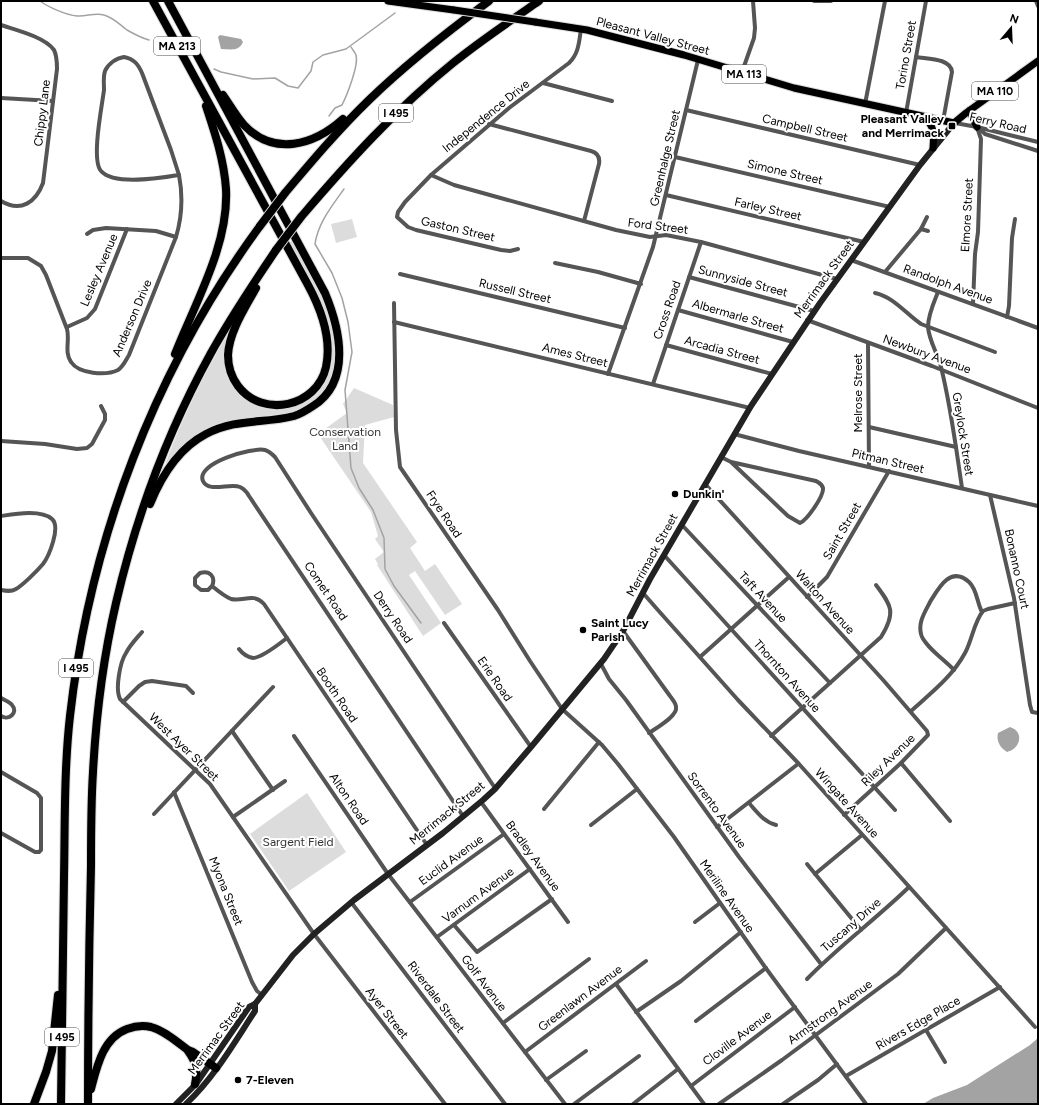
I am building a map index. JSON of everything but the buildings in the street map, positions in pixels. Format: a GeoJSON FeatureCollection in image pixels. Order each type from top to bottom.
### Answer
{"type":"FeatureCollection","features":[{"type":"Feature","properties":{"kind":"highway","name":"MA 213"},"geometry":{"type":"LineString","coordinates":[[152,1],[202,91]]}},
{"type":"Feature","properties":{"kind":"highway","name":"MA 213"},"geometry":{"type":"LineString","coordinates":[[168,1],[183,30]]}},
{"type":"Feature","properties":{"kind":"highway","name":"I 495"},"geometry":{"type":"LineString","coordinates":[[61,1104],[65,786],[70,717],[80,643],[95,575],[130,463],[148,419],[185,344],[219,286],[260,226],[285,193],[328,142],[369,100],[427,48],[488,1]]}},
{"type":"Feature","properties":{"kind":"highway","name":"I 495"},"geometry":{"type":"LineString","coordinates":[[88,1103],[92,775],[96,730],[101,687],[112,623],[131,547],[157,471],[188,398],[225,328],[300,216],[385,123],[421,90],[466,52],[539,1]]}},
{"type":"Feature","properties":{"kind":"highway"},"geometry":{"type":"LineString","coordinates":[[183,30],[218,87],[244,125],[256,135],[269,142],[290,144],[315,138],[331,130],[369,100]]}},
{"type":"Feature","properties":{"kind":"highway"},"geometry":{"type":"LineString","coordinates":[[131,547],[160,483],[169,469],[184,451],[194,442],[205,435],[230,425],[289,417],[302,413],[318,403],[329,391],[336,375],[339,360],[337,331],[332,309],[325,293],[183,30]]}},
{"type":"Feature","properties":{"kind":"highway"},"geometry":{"type":"LineString","coordinates":[[202,91],[312,293],[325,328],[327,360],[323,375],[317,386],[303,398],[295,402],[277,406],[262,404],[246,395],[241,390],[232,375],[228,357],[231,340],[235,329],[270,259]]}},
{"type":"Feature","properties":{"kind":"highway"},"geometry":{"type":"LineString","coordinates":[[167,379],[173,357],[196,304],[219,244],[225,214],[226,190],[222,160],[202,91]]}},
{"type":"Feature","properties":{"kind":"highway"},"geometry":{"type":"LineString","coordinates":[[34,1104],[52,1051],[62,970]]}},
{"type":"Feature","properties":{"kind":"highway"},"geometry":{"type":"LineString","coordinates":[[88,1103],[97,1068],[108,1043],[119,1032],[133,1027],[151,1027],[160,1031],[213,1066]]}},
{"type":"Feature","properties":{"kind":"highway"},"geometry":{"type":"LineString","coordinates":[[188,1050],[196,1064],[197,1076],[195,1084]]}},
{"type":"Feature","properties":{"kind":"main road","name":"Pleasant Valley Street"},"geometry":{"type":"LineString","coordinates":[[388,1],[581,29],[698,60],[794,88],[954,123]]}},
{"type":"Feature","properties":{"kind":"main road","name":"Merrimack Street"},"geometry":{"type":"LineString","coordinates":[[255,1004],[293,955],[314,934],[351,902],[481,802],[531,747],[601,664],[623,631],[664,555],[734,434],[807,320],[920,165],[954,123],[1038,61]]}},
{"type":"Feature","properties":{"kind":"main road"},"geometry":{"type":"LineString","coordinates":[[970,110],[977,127]]}},
{"type":"Feature","properties":{"kind":"main road"},"geometry":{"type":"LineString","coordinates":[[924,117],[930,122],[933,130],[934,148]]}},
{"type":"Feature","properties":{"kind":"main road","name":"Merrimac Street"},"geometry":{"type":"LineString","coordinates":[[186,1104],[199,1092],[249,1007],[255,1004]]}},
{"type":"Feature","properties":{"kind":"main road","name":"Merrimac Street"},"geometry":{"type":"LineString","coordinates":[[176,1104],[213,1066]]}},
{"type":"Feature","properties":{"kind":"street"},"geometry":{"type":"LineString","coordinates":[[742,73],[754,38],[755,28],[753,1]]}},
{"type":"Feature","properties":{"kind":"street"},"geometry":{"type":"LineString","coordinates":[[814,1],[831,1]]}},
{"type":"Feature","properties":{"kind":"street"},"geometry":{"type":"LineString","coordinates":[[865,104],[885,1]]}},
{"type":"Feature","properties":{"kind":"street","name":"Torino Street"},"geometry":{"type":"LineString","coordinates":[[906,113],[926,1]]}},
{"type":"Feature","properties":{"kind":"street"},"geometry":{"type":"LineString","coordinates":[[1036,1],[1038,6]]}},
{"type":"Feature","properties":{"kind":"street","name":"Chippy Lane"},"geometry":{"type":"LineString","coordinates":[[1,25],[42,40],[54,51],[57,68],[43,183],[40,191],[35,198],[24,206],[12,205],[1,201]]}},
{"type":"Feature","properties":{"kind":"street","name":"Independence Drive"},"geometry":{"type":"LineString","coordinates":[[397,217],[401,207],[431,175],[489,124],[565,67],[574,58],[579,46],[581,29]]}},
{"type":"Feature","properties":{"kind":"street"},"geometry":{"type":"LineString","coordinates":[[916,57],[947,62],[952,68],[943,121]]}},
{"type":"Feature","properties":{"kind":"street","name":"Anderson Drive"},"geometry":{"type":"LineString","coordinates":[[1,258],[28,258],[41,266],[67,327],[67,354],[71,363],[81,370],[93,373],[112,372],[119,369],[124,365],[129,355],[176,237],[180,221],[181,188],[179,175],[152,97],[139,66],[134,60],[129,58],[119,58],[113,61],[105,71],[103,79],[104,89],[97,154],[100,170],[102,173],[116,178],[142,179],[179,175]]}},
{"type":"Feature","properties":{"kind":"street","name":"Greenhalge Street"},"geometry":{"type":"LineString","coordinates":[[608,374],[641,284],[656,236],[698,60]]}},
{"type":"Feature","properties":{"kind":"street"},"geometry":{"type":"LineString","coordinates":[[543,83],[612,101]]}},
{"type":"Feature","properties":{"kind":"street"},"geometry":{"type":"LineString","coordinates":[[1,98],[53,101]]}},
{"type":"Feature","properties":{"kind":"street","name":"Campbell Street"},"geometry":{"type":"LineString","coordinates":[[686,110],[920,165]]}},
{"type":"Feature","properties":{"kind":"street","name":"Ferry Road"},"geometry":{"type":"LineString","coordinates":[[954,123],[1038,142]]}},
{"type":"Feature","properties":{"kind":"street"},"geometry":{"type":"LineString","coordinates":[[489,124],[591,151],[597,154],[600,160],[584,221]]}},
{"type":"Feature","properties":{"kind":"street"},"geometry":{"type":"LineString","coordinates":[[977,127],[985,134],[1038,151]]}},
{"type":"Feature","properties":{"kind":"street","name":"Elmore Street"},"geometry":{"type":"LineString","coordinates":[[973,304],[975,254],[978,232],[981,139],[977,127]]}},
{"type":"Feature","properties":{"kind":"street","name":"Simone Street"},"geometry":{"type":"LineString","coordinates":[[675,157],[890,206]]}},
{"type":"Feature","properties":{"kind":"street","name":"Ford Street"},"geometry":{"type":"LineString","coordinates":[[431,175],[454,184],[616,230],[643,236],[666,235],[701,242],[837,279]]}},
{"type":"Feature","properties":{"kind":"street","name":"Farley Street"},"geometry":{"type":"LineString","coordinates":[[666,195],[864,242]]}},
{"type":"Feature","properties":{"kind":"street","name":"Gaston Street"},"geometry":{"type":"LineString","coordinates":[[397,217],[408,226],[416,230],[502,250],[510,251],[518,249]]}},
{"type":"Feature","properties":{"kind":"street"},"geometry":{"type":"LineString","coordinates":[[885,272],[921,229],[927,217]]}},
{"type":"Feature","properties":{"kind":"street"},"geometry":{"type":"LineString","coordinates":[[1007,317],[1009,306],[1012,238],[1015,219]]}},
{"type":"Feature","properties":{"kind":"street"},"geometry":{"type":"LineString","coordinates":[[87,234],[99,228],[161,232],[176,237]]}},
{"type":"Feature","properties":{"kind":"street","name":"Lesley Avenue"},"geometry":{"type":"LineString","coordinates":[[67,327],[87,318],[95,309],[127,229]]}},
{"type":"Feature","properties":{"kind":"street"},"geometry":{"type":"LineString","coordinates":[[921,229],[928,231]]}},
{"type":"Feature","properties":{"kind":"street","name":"Cross Road"},"geometry":{"type":"LineString","coordinates":[[653,384],[701,242]]}},
{"type":"Feature","properties":{"kind":"street","name":"Randolph Avenue"},"geometry":{"type":"LineString","coordinates":[[851,260],[1038,328]]}},
{"type":"Feature","properties":{"kind":"street"},"geometry":{"type":"LineString","coordinates":[[556,263],[598,272],[641,284]]}},
{"type":"Feature","properties":{"kind":"street","name":"Russell Street"},"geometry":{"type":"LineString","coordinates":[[400,274],[625,328]]}},
{"type":"Feature","properties":{"kind":"street","name":"Sunnyside Street"},"geometry":{"type":"LineString","coordinates":[[689,277],[814,311]]}},
{"type":"Feature","properties":{"kind":"street","name":"Greylock Street"},"geometry":{"type":"LineString","coordinates":[[938,292],[931,310],[928,326],[942,370],[962,488]]}},
{"type":"Feature","properties":{"kind":"street"},"geometry":{"type":"LineString","coordinates":[[875,293],[893,301],[921,324],[995,352]]}},
{"type":"Feature","properties":{"kind":"street","name":"Frye Road"},"geometry":{"type":"LineString","coordinates":[[394,303],[396,430],[400,467],[498,610],[562,709]]}},
{"type":"Feature","properties":{"kind":"street","name":"Albermarle Street"},"geometry":{"type":"LineString","coordinates":[[678,310],[793,342]]}},
{"type":"Feature","properties":{"kind":"street","name":"Newbury Avenue"},"geometry":{"type":"LineString","coordinates":[[807,320],[942,370],[1038,408]]}},
{"type":"Feature","properties":{"kind":"street","name":"Ames Street"},"geometry":{"type":"LineString","coordinates":[[394,322],[750,408]]}},
{"type":"Feature","properties":{"kind":"street","name":"Melrose Street"},"geometry":{"type":"LineString","coordinates":[[868,343],[869,467]]}},
{"type":"Feature","properties":{"kind":"street","name":"Arcadia Street"},"geometry":{"type":"LineString","coordinates":[[666,345],[772,374]]}},
{"type":"Feature","properties":{"kind":"street"},"geometry":{"type":"LineString","coordinates":[[1,441],[45,444],[77,449],[87,448],[92,444],[105,420],[105,414],[101,406]]}},
{"type":"Feature","properties":{"kind":"street"},"geometry":{"type":"LineString","coordinates":[[869,427],[956,447]]}},
{"type":"Feature","properties":{"kind":"street","name":"Pitman Street"},"geometry":{"type":"LineString","coordinates":[[734,434],[889,472],[1038,506]]}},
{"type":"Feature","properties":{"kind":"street","name":"Comet Road"},"geometry":{"type":"LineString","coordinates":[[275,457],[268,451],[262,449],[231,455],[205,470],[202,475],[202,480],[209,487],[236,486],[247,493],[463,816]]}},
{"type":"Feature","properties":{"kind":"street"},"geometry":{"type":"LineString","coordinates":[[721,456],[732,462],[788,516],[800,523],[804,521],[813,509],[822,493],[822,484],[816,481],[732,462]]}},
{"type":"Feature","properties":{"kind":"street","name":"Derry Road"},"geometry":{"type":"LineString","coordinates":[[275,457],[495,788]]}},
{"type":"Feature","properties":{"kind":"street","name":"Saint Street"},"geometry":{"type":"LineString","coordinates":[[807,597],[827,577],[889,472]]}},
{"type":"Feature","properties":{"kind":"street","name":"Walton Avenue"},"geometry":{"type":"LineString","coordinates":[[705,484],[911,711],[924,727],[928,735]]}},
{"type":"Feature","properties":{"kind":"street","name":"Bonanno Court"},"geometry":{"type":"LineString","coordinates":[[990,495],[1015,603],[1030,705],[1032,712],[1038,712]]}},
{"type":"Feature","properties":{"kind":"street"},"geometry":{"type":"LineString","coordinates":[[1,516],[26,513],[43,514],[51,518],[55,525],[55,531],[51,548],[42,565],[15,590],[8,592],[1,590]]}},
{"type":"Feature","properties":{"kind":"street","name":"Taft Avenue"},"geometry":{"type":"LineString","coordinates":[[682,524],[830,683]]}},
{"type":"Feature","properties":{"kind":"street","name":"Thornton Avenue"},"geometry":{"type":"LineString","coordinates":[[664,555],[895,810]]}},
{"type":"Feature","properties":{"kind":"street","name":"Booth Road"},"geometry":{"type":"LineString","coordinates":[[202,572],[210,573],[214,580],[212,586],[206,591],[198,589],[194,583],[196,576],[202,572]]}},
{"type":"Feature","properties":{"kind":"street"},"geometry":{"type":"LineString","coordinates":[[700,657],[789,577]]}},
{"type":"Feature","properties":{"kind":"street"},"geometry":{"type":"LineString","coordinates":[[911,711],[954,670],[969,646],[982,612],[974,589],[970,584],[962,578],[952,577],[941,584],[922,618],[920,625],[922,637],[926,643],[954,670]]}},
{"type":"Feature","properties":{"kind":"street"},"geometry":{"type":"LineString","coordinates":[[772,736],[880,637],[890,617],[890,606],[876,585]]}},
{"type":"Feature","properties":{"kind":"street","name":"Booth Road"},"geometry":{"type":"LineString","coordinates":[[212,586],[224,596],[230,598],[241,599],[251,597],[261,600],[427,845]]}},
{"type":"Feature","properties":{"kind":"street","name":"Wingate Avenue"},"geometry":{"type":"LineString","coordinates":[[643,593],[1035,1027]]}},
{"type":"Feature","properties":{"kind":"street"},"geometry":{"type":"LineString","coordinates":[[982,612],[988,609],[1015,603]]}},
{"type":"Feature","properties":{"kind":"street","name":"Erie Road"},"geometry":{"type":"LineString","coordinates":[[444,623],[531,747]]}},
{"type":"Feature","properties":{"kind":"street"},"geometry":{"type":"LineString","coordinates":[[623,631],[667,690],[676,706],[676,710],[672,716],[649,733]]}},
{"type":"Feature","properties":{"kind":"street"},"geometry":{"type":"LineString","coordinates":[[142,632],[131,645],[123,658],[117,692],[123,702],[144,682],[152,681],[186,686],[193,693]]}},
{"type":"Feature","properties":{"kind":"street"},"geometry":{"type":"LineString","coordinates":[[239,649],[252,658],[259,657],[287,638]]}},
{"type":"Feature","properties":{"kind":"street","name":"Sorrento Avenue"},"geometry":{"type":"LineString","coordinates":[[601,664],[609,679],[717,827],[821,964]]}},
{"type":"Feature","properties":{"kind":"street"},"geometry":{"type":"LineString","coordinates":[[154,814],[273,687]]}},
{"type":"Feature","properties":{"kind":"street"},"geometry":{"type":"LineString","coordinates":[[1,716],[4,718],[9,718],[14,712],[12,705],[2,700]]}},
{"type":"Feature","properties":{"kind":"street","name":"West Ayer Street"},"geometry":{"type":"LineString","coordinates":[[123,702],[196,769],[213,788],[314,934]]}},
{"type":"Feature","properties":{"kind":"street","name":"Meriline Avenue"},"geometry":{"type":"LineString","coordinates":[[562,709],[599,742],[618,764],[674,837],[766,968],[866,1104]]}},
{"type":"Feature","properties":{"kind":"street"},"geometry":{"type":"LineString","coordinates":[[232,731],[273,790]]}},
{"type":"Feature","properties":{"kind":"street","name":"Riley Avenue"},"geometry":{"type":"LineString","coordinates":[[844,815],[901,764],[928,735]]}},
{"type":"Feature","properties":{"kind":"street","name":"Alton Road"},"geometry":{"type":"LineString","coordinates":[[294,736],[388,874]]}},
{"type":"Feature","properties":{"kind":"street"},"geometry":{"type":"LineString","coordinates":[[544,809],[599,742]]}},
{"type":"Feature","properties":{"kind":"street"},"geometry":{"type":"LineString","coordinates":[[717,827],[798,764]]}},
{"type":"Feature","properties":{"kind":"street"},"geometry":{"type":"LineString","coordinates":[[901,764],[950,821]]}},
{"type":"Feature","properties":{"kind":"street"},"geometry":{"type":"LineString","coordinates":[[1,772],[38,793],[41,798],[41,850],[38,852],[32,850],[1,832]]}},
{"type":"Feature","properties":{"kind":"street"},"geometry":{"type":"LineString","coordinates":[[233,817],[285,781]]}},
{"type":"Feature","properties":{"kind":"street"},"geometry":{"type":"LineString","coordinates":[[591,825],[637,789]]}},
{"type":"Feature","properties":{"kind":"street","name":"Myona Street"},"geometry":{"type":"LineString","coordinates":[[174,792],[252,982],[257,991],[262,995]]}},
{"type":"Feature","properties":{"kind":"street","name":"Bradley Avenue"},"geometry":{"type":"LineString","coordinates":[[481,802],[568,922]]}},
{"type":"Feature","properties":{"kind":"street"},"geometry":{"type":"LineString","coordinates":[[749,803],[764,820],[776,825]]}},
{"type":"Feature","properties":{"kind":"street","name":"Euclid Avenue"},"geometry":{"type":"LineString","coordinates":[[410,902],[504,834]]}},
{"type":"Feature","properties":{"kind":"street"},"geometry":{"type":"LineString","coordinates":[[815,874],[862,835]]}},
{"type":"Feature","properties":{"kind":"street"},"geometry":{"type":"LineString","coordinates":[[807,864],[861,930]]}},
{"type":"Feature","properties":{"kind":"street","name":"Varnum Avenue"},"geometry":{"type":"LineString","coordinates":[[437,938],[530,869]]}},
{"type":"Feature","properties":{"kind":"street","name":"Golf Avenue"},"geometry":{"type":"LineString","coordinates":[[388,874],[565,1104]]}},
{"type":"Feature","properties":{"kind":"street","name":"Tuscany Drive"},"geometry":{"type":"LineString","coordinates":[[807,979],[821,964],[885,910],[909,886]]}},
{"type":"Feature","properties":{"kind":"street"},"geometry":{"type":"LineString","coordinates":[[454,925],[477,952],[552,899]]}},
{"type":"Feature","properties":{"kind":"street","name":"Riverdale Street"},"geometry":{"type":"LineString","coordinates":[[351,902],[505,1104]]}},
{"type":"Feature","properties":{"kind":"street"},"geometry":{"type":"LineString","coordinates":[[695,922],[720,903]]}},
{"type":"Feature","properties":{"kind":"street","name":"Armstrong Avenue"},"geometry":{"type":"LineString","coordinates":[[719,1104],[770,1069],[898,974],[946,928]]}},
{"type":"Feature","properties":{"kind":"street"},"geometry":{"type":"LineString","coordinates":[[636,1012],[686,976],[741,932]]}},
{"type":"Feature","properties":{"kind":"street","name":"Ayer Street"},"geometry":{"type":"LineString","coordinates":[[314,934],[445,1104]]}},
{"type":"Feature","properties":{"kind":"street"},"geometry":{"type":"LineString","coordinates":[[503,1024],[589,959]]}},
{"type":"Feature","properties":{"kind":"street","name":"Greenlawn Avenue"},"geometry":{"type":"LineString","coordinates":[[525,1052],[646,961]]}},
{"type":"Feature","properties":{"kind":"street"},"geometry":{"type":"LineString","coordinates":[[696,1021],[766,968]]}},
{"type":"Feature","properties":{"kind":"street"},"geometry":{"type":"LineString","coordinates":[[616,984],[704,1104]]}},
{"type":"Feature","properties":{"kind":"street","name":"Rivers Edge Place"},"geometry":{"type":"LineString","coordinates":[[846,1076],[1000,987]]}},
{"type":"Feature","properties":{"kind":"street","name":"Cloville Avenue"},"geometry":{"type":"LineString","coordinates":[[691,1086],[795,1007]]}},
{"type":"Feature","properties":{"kind":"street"},"geometry":{"type":"LineString","coordinates":[[926,1030],[945,1062]]}},
{"type":"Feature","properties":{"kind":"street"},"geometry":{"type":"LineString","coordinates":[[546,1080],[586,1051]]}},
{"type":"Feature","properties":{"kind":"street"},"geometry":{"type":"LineString","coordinates":[[574,1104],[639,1056]]}},
{"type":"Feature","properties":{"kind":"street"},"geometry":{"type":"LineString","coordinates":[[783,1104],[818,1080],[837,1064]]}},
{"type":"Feature","properties":{"kind":"street"},"geometry":{"type":"LineString","coordinates":[[633,1104],[678,1069]]}},
{"type":"Feature","properties":{"kind":"green space"},"geometry":{"type":"Polygon","coordinates":[[[352,219],[357,237],[336,243],[331,224],[352,219]]]}},
{"type":"Feature","properties":{"kind":"green space"},"geometry":{"type":"Polygon","coordinates":[[[294,237],[333,316],[337,358],[330,382],[323,394],[312,404],[298,411],[285,414],[247,418],[221,424],[163,471],[170,451],[195,394],[235,321],[226,359],[251,400],[290,405],[322,382],[329,335],[289,244],[294,237]]]}},
{"type":"Feature","properties":{"kind":"green space","name":"Conservation Land"},"geometry":{"type":"Polygon","coordinates":[[[354,388],[393,405],[394,417],[365,425],[363,463],[417,542],[410,548],[425,571],[435,564],[462,604],[445,615],[415,571],[409,575],[441,623],[423,636],[377,565],[378,564],[375,559],[384,552],[375,539],[378,536],[371,512],[318,434],[347,413],[343,404],[354,388]]]}},
{"type":"Feature","properties":{"kind":"green space","name":"Sargent Field"},"geometry":{"type":"Polygon","coordinates":[[[307,793],[346,852],[289,891],[250,834],[307,793]]]}},
{"type":"Feature","properties":{"kind":"shaded area"},"geometry":{"type":"Polygon","coordinates":[[[220,35],[241,39],[243,42],[237,49],[221,49],[218,37],[220,35]]]}},
{"type":"Feature","properties":{"kind":"shaded area"},"geometry":{"type":"Polygon","coordinates":[[[1010,727],[1015,729],[1018,733],[1019,740],[1015,748],[1007,752],[999,744],[998,733],[1010,727]]]}},
{"type":"Feature","properties":{"kind":"shaded area"},"geometry":{"type":"Polygon","coordinates":[[[1038,1038],[1038,1104],[923,1104],[933,1098],[967,1085],[1030,1045],[1038,1038]]]}},
{"type":"Feature","properties":{"kind":"waterway"},"geometry":{"type":"LineString","coordinates":[[40,1],[68,14],[80,16],[101,14],[108,16],[127,30],[149,40]]}},
{"type":"Feature","properties":{"kind":"waterway"},"geometry":{"type":"LineString","coordinates":[[214,69],[253,79],[275,78],[288,86],[298,88],[311,71],[313,62],[323,55],[346,49],[395,13]]}},
{"type":"Feature","properties":{"kind":"waterway"},"geometry":{"type":"LineString","coordinates":[[329,116],[335,108],[342,105],[352,80],[356,66],[356,54],[351,47]]}},
{"type":"Feature","properties":{"kind":"waterway"},"geometry":{"type":"LineString","coordinates":[[344,189],[322,222],[315,244],[332,273],[342,298],[348,322],[352,352],[345,390],[351,468],[359,488],[373,510],[384,538],[385,569],[394,586],[421,623]]}},
{"type":"Feature","properties":{"kind":"place","name":"Pleasant Valley and Merrimack"},"geometry":{"type":"Point","coordinates":[952,126]}},
{"type":"Feature","properties":{"kind":"place","name":"Dunkin'"},"geometry":{"type":"Point","coordinates":[675,494]}},
{"type":"Feature","properties":{"kind":"place","name":"Saint Lucy Parish"},"geometry":{"type":"Point","coordinates":[583,630]}},
{"type":"Feature","properties":{"kind":"place","name":"7-Eleven"},"geometry":{"type":"Point","coordinates":[238,1080]}}]}
